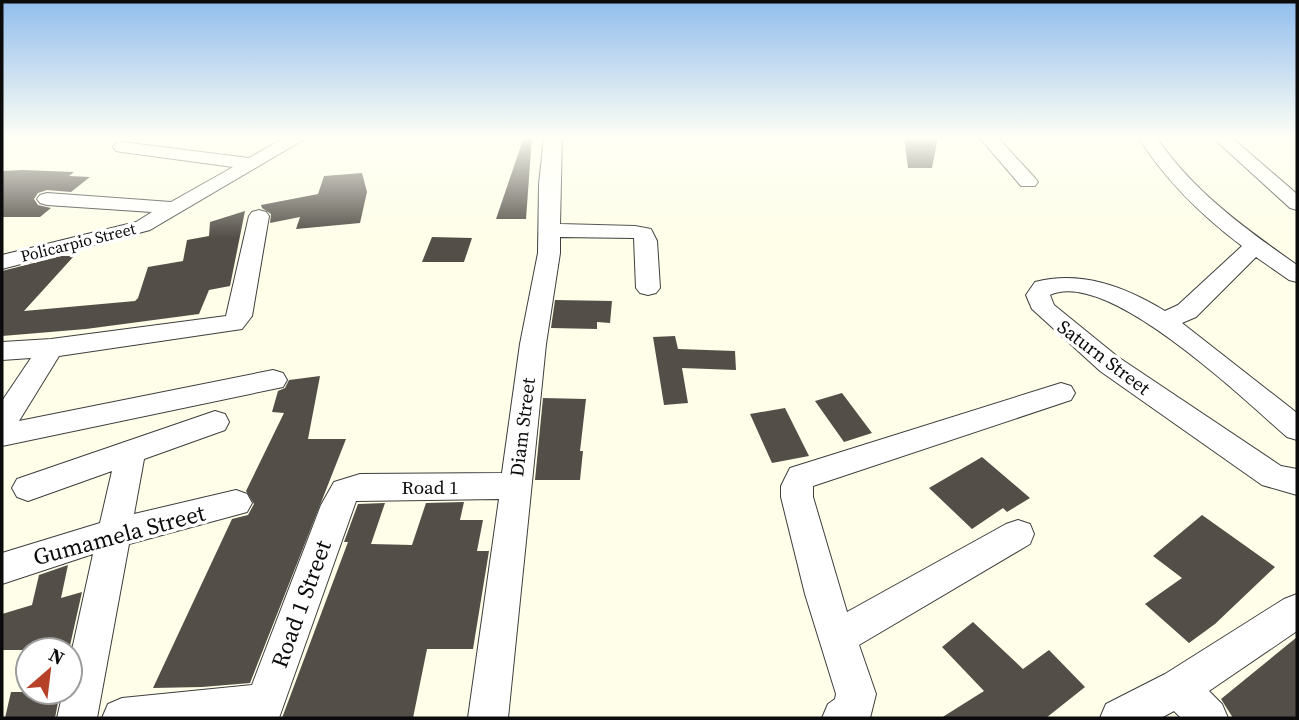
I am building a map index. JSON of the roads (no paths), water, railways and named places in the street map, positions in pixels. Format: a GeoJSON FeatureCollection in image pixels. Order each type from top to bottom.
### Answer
{"type":"FeatureCollection","features":[{"type":"Feature","properties":{"kind":"street","name":"Policarpio Street"},"geometry":{"type":"LineString","coordinates":[[2,262],[143,226],[241,171]]}},
{"type":"Feature","properties":{"kind":"street","name":"Diam Street"},"geometry":{"type":"LineString","coordinates":[[488,718],[515,486],[551,230],[550,171]]}},
{"type":"Feature","properties":{"kind":"street"},"geometry":{"type":"LineString","coordinates":[[1017,171],[1027,182]]}},
{"type":"Feature","properties":{"kind":"street"},"geometry":{"type":"LineString","coordinates":[[1170,171],[1192,196],[1297,275]]}},
{"type":"Feature","properties":{"kind":"street"},"geometry":{"type":"LineString","coordinates":[[1260,171],[1297,204]]}},
{"type":"Feature","properties":{"kind":"street"},"geometry":{"type":"LineString","coordinates":[[47,199],[176,208]]}},
{"type":"Feature","properties":{"kind":"street"},"geometry":{"type":"LineString","coordinates":[[2,351],[51,348],[233,323],[240,316],[259,216]]}},
{"type":"Feature","properties":{"kind":"street"},"geometry":{"type":"LineString","coordinates":[[551,230],[643,234],[646,241],[648,288]]}},
{"type":"Feature","properties":{"kind":"street"},"geometry":{"type":"LineString","coordinates":[[1255,246],[1187,311],[1164,321],[1297,429]]}},
{"type":"Feature","properties":{"kind":"street","name":"Saturn Street"},"geometry":{"type":"LineString","coordinates":[[1164,321],[1136,303],[1118,296],[1062,282],[1043,287],[1038,295],[1044,309],[1109,364],[1273,476],[1297,482]]}},
{"type":"Feature","properties":{"kind":"street"},"geometry":{"type":"LineString","coordinates":[[2,423],[51,348]]}},
{"type":"Feature","properties":{"kind":"street"},"geometry":{"type":"LineString","coordinates":[[2,435],[273,380]]}},
{"type":"Feature","properties":{"kind":"street"},"geometry":{"type":"LineString","coordinates":[[842,718],[853,711],[856,694],[823,594],[797,497],[797,486],[801,477],[1061,393]]}},
{"type":"Feature","properties":{"kind":"street"},"geometry":{"type":"LineString","coordinates":[[28,488],[215,422]]}},
{"type":"Feature","properties":{"kind":"street"},"geometry":{"type":"LineString","coordinates":[[77,718],[131,451]]}},
{"type":"Feature","properties":{"kind":"street","name":"Road 1"},"geometry":{"type":"LineString","coordinates":[[345,491],[360,487],[515,486]]}},
{"type":"Feature","properties":{"kind":"street","name":"Road 1 Street"},"geometry":{"type":"LineString","coordinates":[[262,711],[337,505],[345,491]]}},
{"type":"Feature","properties":{"kind":"street","name":"Gumamela Street"},"geometry":{"type":"LineString","coordinates":[[2,568],[114,533],[236,503]]}},
{"type":"Feature","properties":{"kind":"street"},"geometry":{"type":"LineString","coordinates":[[838,637],[1018,534]]}},
{"type":"Feature","properties":{"kind":"street"},"geometry":{"type":"LineString","coordinates":[[1121,718],[1180,688],[1297,611]]}},
{"type":"Feature","properties":{"kind":"street"},"geometry":{"type":"LineString","coordinates":[[1180,688],[1208,718]]}},
{"type":"Feature","properties":{"kind":"street"},"geometry":{"type":"LineString","coordinates":[[122,718],[262,711]]}}]}
